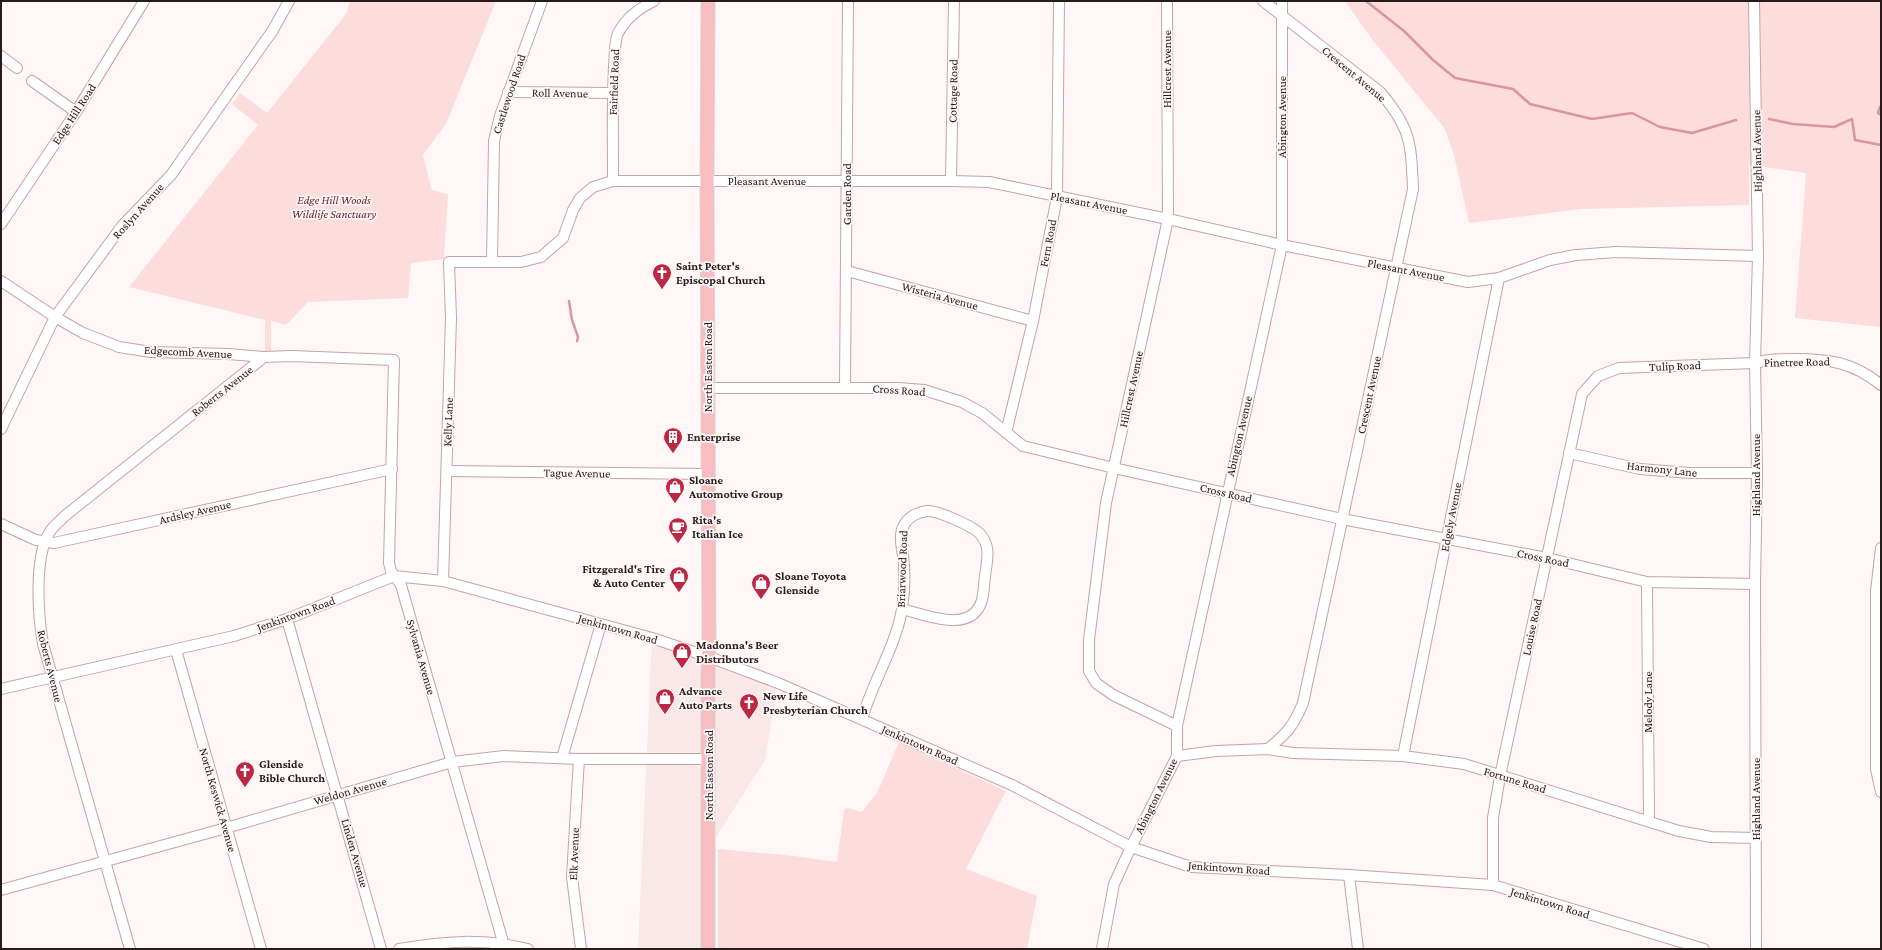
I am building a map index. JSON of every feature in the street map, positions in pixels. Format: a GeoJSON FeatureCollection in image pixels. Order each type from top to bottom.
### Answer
{"type":"FeatureCollection","features":[{"type":"Feature","properties":{"kind":"main road","name":"North Easton Road"},"geometry":{"type":"LineString","coordinates":[[708,1],[708,949]]}},
{"type":"Feature","properties":{"kind":"street","name":"Edge Hill Road"},"geometry":{"type":"LineString","coordinates":[[1,224],[76,112],[144,1]]}},
{"type":"Feature","properties":{"kind":"street","name":"Roslyn Avenue"},"geometry":{"type":"LineString","coordinates":[[1,429],[55,317],[122,226],[171,175],[273,30],[289,1]]}},
{"type":"Feature","properties":{"kind":"street","name":"Castlewood Road"},"geometry":{"type":"LineString","coordinates":[[492,262],[494,140],[508,92],[542,1]]}},
{"type":"Feature","properties":{"kind":"street","name":"Fairfield Road"},"geometry":{"type":"LineString","coordinates":[[613,181],[612,93],[615,44],[627,19],[642,7],[654,1]]}},
{"type":"Feature","properties":{"kind":"street","name":"Garden Road"},"geometry":{"type":"LineString","coordinates":[[845,388],[848,181],[848,1]]}},
{"type":"Feature","properties":{"kind":"street","name":"Cottage Road"},"geometry":{"type":"LineString","coordinates":[[952,181],[954,1]]}},
{"type":"Feature","properties":{"kind":"street","name":"Fern Road"},"geometry":{"type":"LineString","coordinates":[[1006,433],[1033,321],[1057,197],[1058,1]]}},
{"type":"Feature","properties":{"kind":"street","name":"Hillcrest Avenue"},"geometry":{"type":"LineString","coordinates":[[1167,1],[1168,219],[1105,510],[1089,640],[1089,671],[1096,683],[1113,695],[1177,726]]}},
{"type":"Feature","properties":{"kind":"street","name":"Crescent Avenue"},"geometry":{"type":"LineString","coordinates":[[1263,1],[1380,92],[1395,109],[1405,127],[1412,150],[1413,188],[1303,703],[1295,723],[1286,734],[1268,749]]}},
{"type":"Feature","properties":{"kind":"street","name":"Abington Avenue"},"geometry":{"type":"LineString","coordinates":[[1102,949],[1114,884],[1177,756],[1177,726],[1282,245],[1282,1]]}},
{"type":"Feature","properties":{"kind":"street","name":"Highland Avenue"},"geometry":{"type":"LineString","coordinates":[[1754,1],[1758,256],[1755,363],[1757,473],[1755,584],[1756,949]]}},
{"type":"Feature","properties":{"kind":"street"},"geometry":{"type":"LineString","coordinates":[[1,56],[17,68]]}},
{"type":"Feature","properties":{"kind":"street"},"geometry":{"type":"LineString","coordinates":[[32,81],[76,112]]}},
{"type":"Feature","properties":{"kind":"street","name":"Roll Avenue"},"geometry":{"type":"LineString","coordinates":[[508,92],[612,93]]}},
{"type":"Feature","properties":{"kind":"street","name":"Pleasant Avenue"},"geometry":{"type":"LineString","coordinates":[[449,262],[521,262],[541,257],[563,238],[573,210],[586,191],[593,187],[613,181],[989,182],[1168,219],[1282,245],[1468,282],[1499,278],[1550,260],[1576,255],[1616,252],[1758,256]]}},
{"type":"Feature","properties":{"kind":"street","name":"Kelly Lane"},"geometry":{"type":"LineString","coordinates":[[443,581],[451,318],[449,262]]}},
{"type":"Feature","properties":{"kind":"street","name":"Wisteria Avenue"},"geometry":{"type":"LineString","coordinates":[[847,271],[1033,321]]}},
{"type":"Feature","properties":{"kind":"street","name":"Edgely Avenue"},"geometry":{"type":"LineString","coordinates":[[1402,756],[1499,278]]}},
{"type":"Feature","properties":{"kind":"street","name":"Edgecomb Avenue"},"geometry":{"type":"LineString","coordinates":[[1,281],[55,317],[84,333],[119,347],[151,352],[228,354],[264,357],[292,356],[394,360]]}},
{"type":"Feature","properties":{"kind":"street","name":"Roberts Avenue"},"geometry":{"type":"LineString","coordinates":[[130,949],[51,677],[43,644],[38,603],[44,543],[49,532],[66,515],[264,357]]}},
{"type":"Feature","properties":{"kind":"street","name":"Pinetree Road"},"geometry":{"type":"LineString","coordinates":[[1755,363],[1767,359],[1817,359],[1837,361],[1853,367],[1871,377],[1881,385]]}},
{"type":"Feature","properties":{"kind":"street","name":"Sylvania Avenue"},"geometry":{"type":"LineString","coordinates":[[394,360],[389,563],[391,571],[401,585],[504,946]]}},
{"type":"Feature","properties":{"kind":"street","name":"Tulip Road"},"geometry":{"type":"LineString","coordinates":[[1598,376],[1619,368],[1755,363]]}},
{"type":"Feature","properties":{"kind":"street","name":"Louise Road"},"geometry":{"type":"LineString","coordinates":[[1493,885],[1493,818],[1500,776],[1582,394],[1598,376]]}},
{"type":"Feature","properties":{"kind":"street","name":"Cross Road"},"geometry":{"type":"LineString","coordinates":[[708,388],[898,388],[924,390],[962,402],[975,409],[1023,446],[1114,468],[1342,519],[1547,558],[1647,582],[1755,584]]}},
{"type":"Feature","properties":{"kind":"street","name":"Harmony Lane"},"geometry":{"type":"LineString","coordinates":[[1569,453],[1640,469],[1690,473],[1757,473]]}},
{"type":"Feature","properties":{"kind":"street","name":"Ardsley Avenue"},"geometry":{"type":"LineString","coordinates":[[1,524],[44,543],[54,543],[392,469]]}},
{"type":"Feature","properties":{"kind":"street","name":"Tague Avenue"},"geometry":{"type":"LineString","coordinates":[[447,471],[707,474]]}},
{"type":"Feature","properties":{"kind":"street","name":"Briarwood Road"},"geometry":{"type":"LineString","coordinates":[[862,719],[866,704],[892,641],[902,609],[904,567],[901,534],[904,525],[916,514],[928,511],[936,512],[968,525],[980,534],[987,545],[988,554],[982,600],[973,614],[966,619],[956,620],[902,609]]}},
{"type":"Feature","properties":{"kind":"street"},"geometry":{"type":"LineString","coordinates":[[1881,548],[1876,591],[1876,769],[1881,792]]}},
{"type":"Feature","properties":{"kind":"street","name":"Jenkintown Road"},"geometry":{"type":"LineString","coordinates":[[1,689],[234,636],[287,619],[394,576],[443,581],[601,624],[709,657],[862,719],[1012,785],[1131,847],[1191,867],[1350,875],[1493,885],[1704,949]]}},
{"type":"Feature","properties":{"kind":"street","name":"Melody Lane"},"geometry":{"type":"LineString","coordinates":[[1647,582],[1649,821]]}},
{"type":"Feature","properties":{"kind":"street","name":"Linden Avenue"},"geometry":{"type":"LineString","coordinates":[[287,619],[381,949]]}},
{"type":"Feature","properties":{"kind":"street"},"geometry":{"type":"LineString","coordinates":[[562,758],[601,624]]}},
{"type":"Feature","properties":{"kind":"street","name":"North Keswick Avenue"},"geometry":{"type":"LineString","coordinates":[[176,650],[261,949]]}},
{"type":"Feature","properties":{"kind":"street"},"geometry":{"type":"LineString","coordinates":[[1177,756],[1216,751],[1268,749]]}},
{"type":"Feature","properties":{"kind":"street","name":"Fortune Road"},"geometry":{"type":"LineString","coordinates":[[1268,749],[1293,753],[1402,756],[1464,764],[1680,831],[1711,837],[1756,838]]}},
{"type":"Feature","properties":{"kind":"street","name":"Weldon Avenue"},"geometry":{"type":"LineString","coordinates":[[1,890],[104,860],[226,828],[452,762],[504,756],[579,759],[708,759]]}},
{"type":"Feature","properties":{"kind":"street","name":"Elk Avenue"},"geometry":{"type":"LineString","coordinates":[[579,759],[572,877],[581,949]]}},
{"type":"Feature","properties":{"kind":"street"},"geometry":{"type":"LineString","coordinates":[[1350,875],[1358,949]]}},
{"type":"Feature","properties":{"kind":"street"},"geometry":{"type":"LineString","coordinates":[[399,949],[446,942],[479,941],[528,949]]}},
{"type":"Feature","properties":{"kind":"shaded area"},"geometry":{"type":"Polygon","coordinates":[[[652,638],[778,683],[765,760],[709,848],[708,949],[638,949],[652,638]]]}},
{"type":"Feature","properties":{"kind":"green space","name":"Edge Hill Woods Wildlife Sanctuary"},"geometry":{"type":"Polygon","coordinates":[[[350,1],[496,1],[446,124],[423,155],[432,190],[448,194],[444,259],[411,263],[408,298],[308,302],[286,325],[271,321],[271,353],[265,353],[265,320],[129,287],[258,125],[232,104],[240,93],[267,113],[346,14],[350,1]]]}},
{"type":"Feature","properties":{"kind":"green space"},"geometry":{"type":"Polygon","coordinates":[[[1345,1],[1881,1],[1881,327],[1795,318],[1806,173],[1749,165],[1749,205],[1581,209],[1469,223],[1454,155],[1445,129],[1371,38],[1345,1]]]}},
{"type":"Feature","properties":{"kind":"green space"},"geometry":{"type":"Polygon","coordinates":[[[899,742],[1006,791],[966,869],[1037,896],[1027,949],[718,949],[718,849],[794,856],[837,862],[844,810],[847,808],[862,812],[878,791],[899,742]]]}},
{"type":"Feature","properties":{"kind":"waterway"},"geometry":{"type":"LineString","coordinates":[[1366,1],[1404,31],[1433,60],[1455,78],[1513,89],[1530,104],[1592,119],[1632,113],[1660,127],[1692,133],[1736,120]]}},
{"type":"Feature","properties":{"kind":"waterway"},"geometry":{"type":"LineString","coordinates":[[1880,107],[1878,113],[1881,115]]}},
{"type":"Feature","properties":{"kind":"waterway"},"geometry":{"type":"LineString","coordinates":[[1769,119],[1793,124],[1834,127],[1852,119],[1855,140],[1881,145]]}},
{"type":"Feature","properties":{"kind":"waterway"},"geometry":{"type":"LineString","coordinates":[[569,301],[572,320],[578,337],[577,341]]}},
{"type":"Feature","properties":{"kind":"place","name":"Saint Peter's Episcopal Church"},"geometry":{"type":"Point","coordinates":[662,290]}},
{"type":"Feature","properties":{"kind":"place","name":"Enterprise"},"geometry":{"type":"Point","coordinates":[673,454]}},
{"type":"Feature","properties":{"kind":"place","name":"Sloane Automotive Group"},"geometry":{"type":"Point","coordinates":[675,504]}},
{"type":"Feature","properties":{"kind":"place","name":"Rita's Italian Ice"},"geometry":{"type":"Point","coordinates":[678,544]}},
{"type":"Feature","properties":{"kind":"place","name":"Fitzgerald's Tire & Auto Center"},"geometry":{"type":"Point","coordinates":[679,593]}},
{"type":"Feature","properties":{"kind":"place","name":"Sloane Toyota Glenside"},"geometry":{"type":"Point","coordinates":[761,600]}},
{"type":"Feature","properties":{"kind":"place","name":"Madonna's Beer Distributors"},"geometry":{"type":"Point","coordinates":[682,669]}},
{"type":"Feature","properties":{"kind":"place","name":"Advance Auto Parts"},"geometry":{"type":"Point","coordinates":[665,715]}},
{"type":"Feature","properties":{"kind":"place","name":"New Life Presbyterian Church"},"geometry":{"type":"Point","coordinates":[749,720]}},
{"type":"Feature","properties":{"kind":"place","name":"Glenside Bible Church"},"geometry":{"type":"Point","coordinates":[245,788]}}]}
